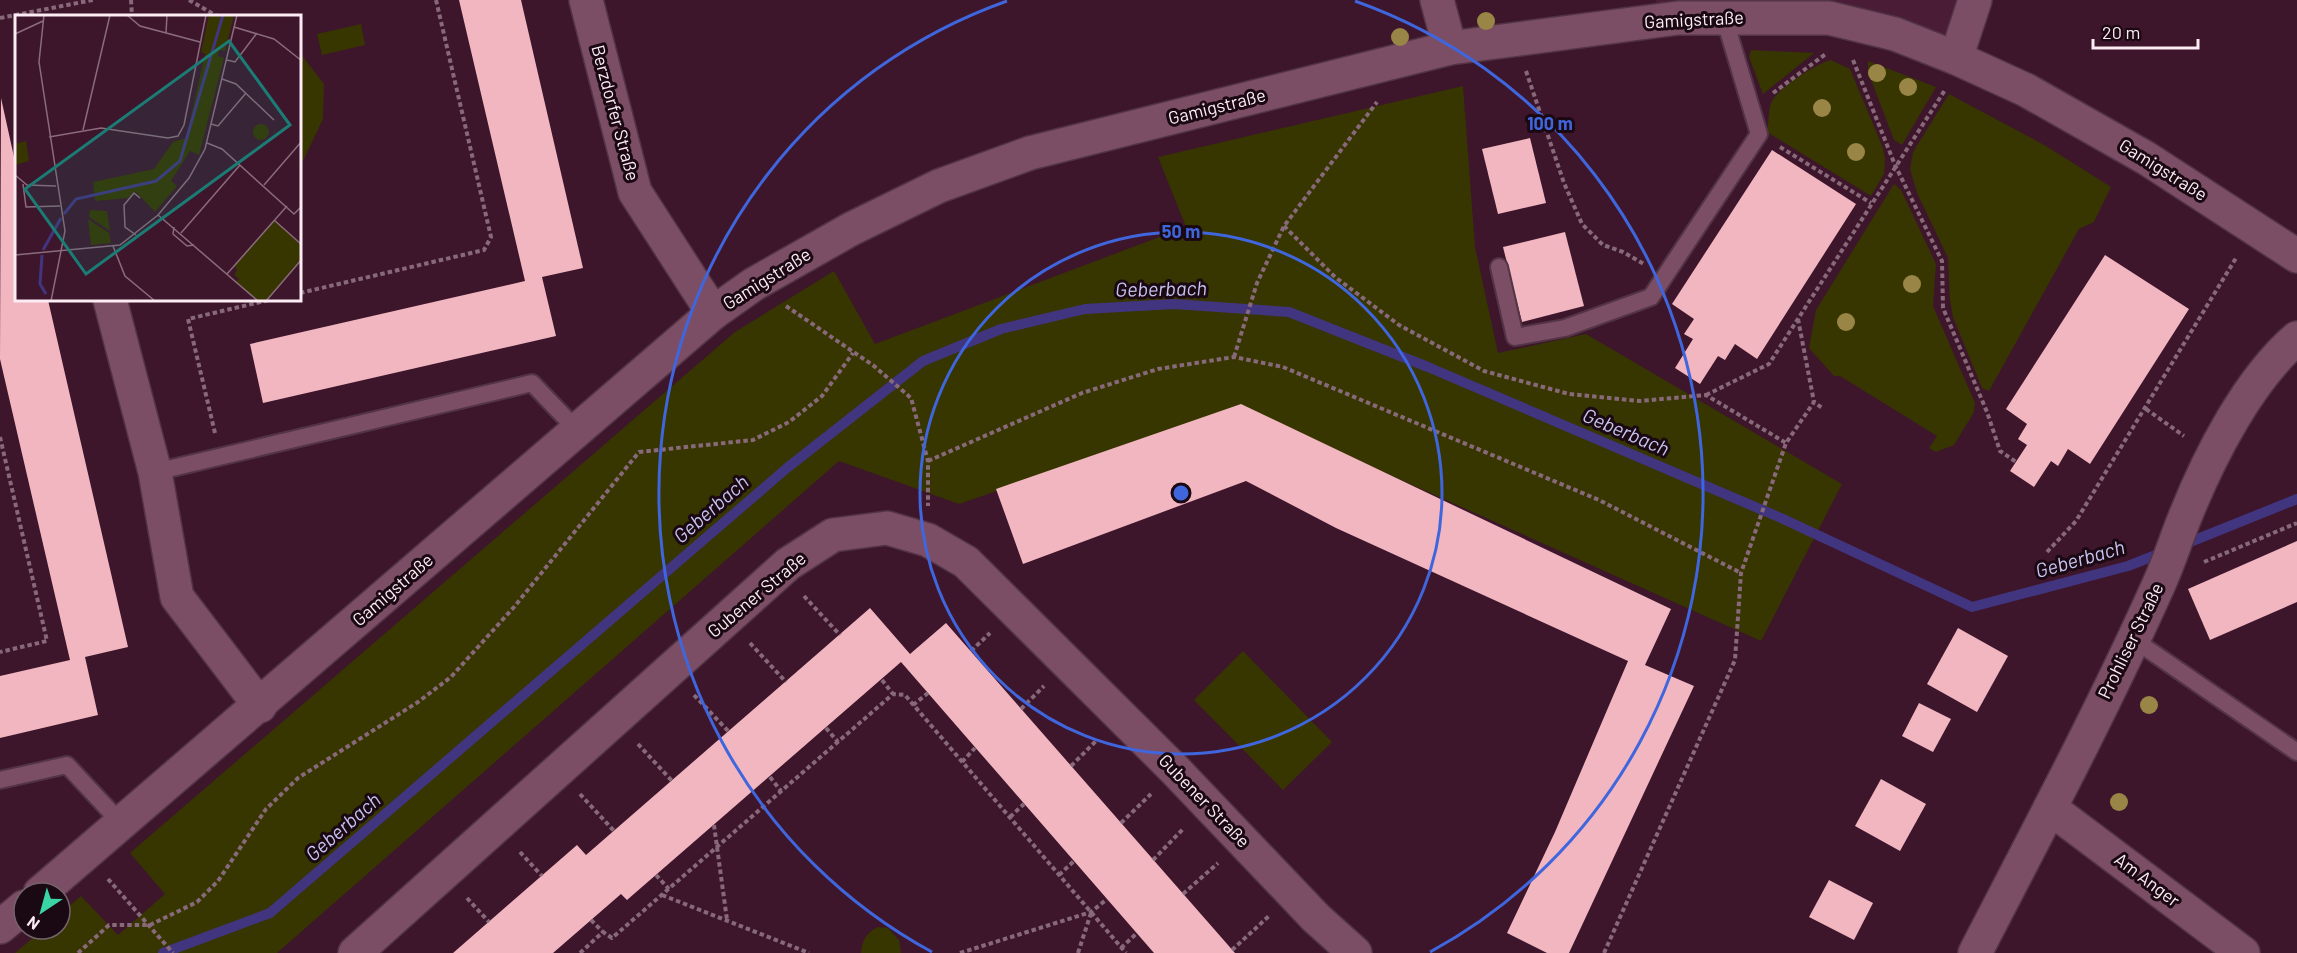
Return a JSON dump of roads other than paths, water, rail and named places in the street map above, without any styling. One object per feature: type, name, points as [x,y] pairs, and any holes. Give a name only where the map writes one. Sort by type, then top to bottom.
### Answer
[{"type":"street","name":"Berzdorfer Straße","points":[[586,0],[635,192],[713,313]]},
{"type":"street","points":[[1437,0],[1450,48]]},
{"type":"street","points":[[1956,58],[1975,0]]},
{"type":"street","name":"Gamigstraße","points":[[54,881],[260,706],[713,313],[754,284],[851,229],[939,186],[1030,153],[1450,48],[1659,20],[1724,17],[1829,18],[1895,34],[1956,58],[2026,90],[2146,158],[2297,256]]},
{"type":"street","points":[[111,302],[155,472],[177,597],[260,706]]},
{"type":"street","name":"Prohliser Straße","points":[[1975,953],[2133,639],[2163,574],[2185,516],[2226,430],[2273,362],[2297,338]]},
{"type":"street","name":"Gubener Straße","points":[[355,953],[781,570],[833,535],[886,528],[928,540],[966,562],[1176,771],[1293,895],[1354,953]]},
{"type":"street","name":"Am Anger","points":[[2050,807],[2243,953]]},
{"type":"street","points":[[0,927],[12,917]]},
{"type":"lane","points":[[1499,267],[1515,337],[1565,328],[1651,297],[1759,134],[1724,17]]},
{"type":"lane","points":[[155,472],[532,383],[577,430]]},
{"type":"lane","points":[[2133,639],[2297,752]]},
{"type":"lane","points":[[0,780],[66,765],[121,823]]},
{"type":"waterway","name":"Geberbach","points":[[163,953],[270,913],[787,468],[923,361],[1001,329],[1085,309],[1174,304],[1289,312],[1428,367],[1781,518],[1972,607],[2128,566],[2166,551]]},
{"type":"waterway","name":"Geberbach","points":[[2180,546],[2297,499]]}]
